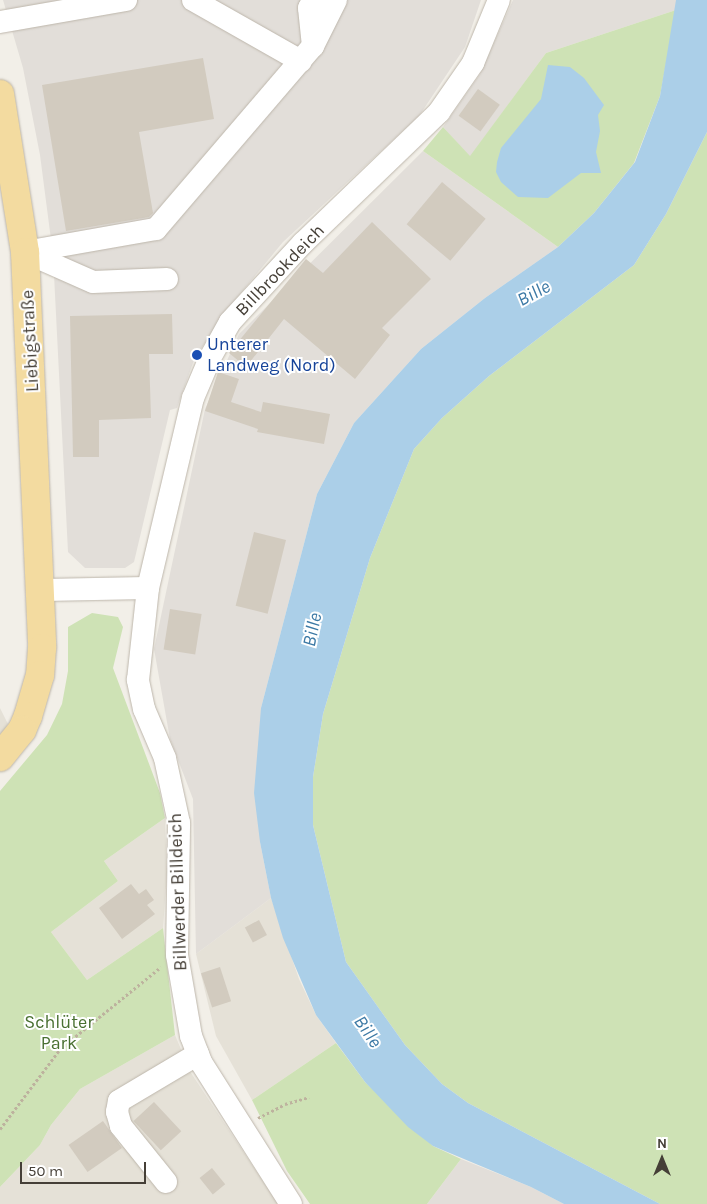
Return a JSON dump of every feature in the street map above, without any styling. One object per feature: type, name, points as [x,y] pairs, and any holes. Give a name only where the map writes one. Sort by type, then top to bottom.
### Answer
[{"type":"main road","name":"Liebigstraße","points":[[0,94],[25,252],[42,590],[40,675],[22,730],[0,758]]},
{"type":"street","points":[[0,22],[126,0]]},
{"type":"street","points":[[193,0],[307,53]]},
{"type":"street","points":[[307,53],[309,8],[313,0]]},
{"type":"street","points":[[25,252],[156,229],[307,53],[336,0]]},
{"type":"street","name":"Billbrookdeich","points":[[148,588],[193,398],[210,358],[230,322],[303,243],[439,112],[473,63],[499,0]]},
{"type":"street","points":[[25,252],[93,282],[167,279]]},
{"type":"street","points":[[42,590],[148,588]]},
{"type":"street","name":"Billwerder Billdeich","points":[[148,588],[138,680],[144,709],[166,758],[179,823],[177,955],[182,994],[198,1054],[291,1204]]},
{"type":"street","points":[[166,1182],[120,1126],[117,1112],[119,1101],[198,1054]]},
{"type":"path","points":[[0,1129],[60,1049],[177,955]]},
{"type":"path","points":[[242,1127],[285,1104],[309,1097]]},
{"type":"shaded area","points":[[3,0],[481,0],[465,47],[419,116],[283,242],[221,317],[194,360],[177,408],[170,410],[134,562],[125,568],[85,568],[68,552],[53,255],[40,155],[23,68]]},
{"type":"shaded area","points":[[513,0],[676,0],[676,10],[546,53],[470,157],[443,127],[480,74]]},
{"type":"shaded area","points":[[423,151],[558,247],[485,298],[421,349],[354,423],[317,494],[261,708],[260,842],[271,898],[196,954],[193,799],[170,739],[154,649],[205,409],[239,334]]},
{"type":"shaded area","points":[[0,708],[8,724],[0,739]]},
{"type":"shaded area","points":[[165,818],[167,873],[163,928],[87,980],[51,932],[118,881],[104,861]]},
{"type":"shaded area","points":[[271,898],[299,979],[316,1015],[336,1043],[252,1100],[216,1036],[196,954]]},
{"type":"shaded area","points":[[175,1035],[191,1073],[278,1204],[0,1204],[0,1187],[40,1145],[51,1125],[80,1089]]},
{"type":"shaded area","points":[[461,1159],[531,1187],[564,1204],[427,1204]]},
{"type":"green space","points":[[676,10],[660,96],[634,163],[594,213],[558,247],[423,151],[443,127],[470,156],[546,53]]},
{"type":"green space","points":[[707,132],[707,1204],[660,1204],[468,1103],[442,1084],[405,1045],[346,962],[313,825],[313,777],[323,714],[370,558],[414,449],[442,418],[489,376],[634,265],[666,214]]},
{"type":"green space","name":"Schlüter Park","points":[[92,613],[118,617],[123,627],[113,668],[160,793],[165,818],[104,861],[118,881],[51,932],[87,980],[163,928],[175,1035],[80,1089],[51,1125],[40,1145],[0,1187],[0,791],[47,735],[62,704],[68,671],[68,627]]},
{"type":"green space","points":[[336,1043],[365,1082],[433,1146],[461,1159],[427,1204],[310,1204],[287,1171],[252,1100]]},
{"type":"water","name":"Bille","points":[[676,0],[707,0],[707,132],[666,214],[634,265],[489,376],[442,418],[414,449],[370,558],[323,714],[313,777],[313,825],[346,962],[405,1045],[442,1084],[468,1103],[660,1204],[564,1204],[531,1187],[433,1146],[408,1127],[365,1082],[316,1015],[283,938],[271,898],[260,842],[254,793],[261,708],[317,494],[354,423],[421,349],[485,298],[558,247],[594,213],[635,162],[660,96]]},
{"type":"water","points":[[548,65],[570,67],[584,78],[604,105],[598,115],[600,131],[596,152],[601,173],[581,173],[548,198],[518,197],[501,182],[496,172],[497,162],[501,148],[541,99]]},
{"type":"building","points":[[203,58],[214,119],[139,132],[153,213],[149,217],[66,231],[42,85]]},
{"type":"building","points":[[478,89],[500,105],[480,132],[459,116]]},
{"type":"building","points":[[442,182],[486,219],[450,261],[407,224]]},
{"type":"building","points":[[372,222],[431,279],[382,328],[390,335],[355,379],[284,319],[246,367],[229,353],[306,259],[323,273]]},
{"type":"building","points":[[172,314],[173,354],[149,354],[151,418],[99,420],[99,457],[73,457],[70,316]]},
{"type":"building","points":[[218,372],[239,379],[231,402],[261,412],[263,402],[330,414],[324,444],[257,432],[258,429],[205,411]]},
{"type":"building","points":[[254,532],[286,540],[268,614],[236,606]]},
{"type":"building","points":[[170,609],[202,614],[195,655],[164,649]]},
{"type":"building","points":[[131,884],[139,894],[146,889],[154,900],[147,905],[155,914],[122,939],[99,908]]},
{"type":"building","points":[[259,920],[267,935],[253,943],[245,928]]},
{"type":"building","points":[[220,967],[231,1001],[212,1007],[201,973]]},
{"type":"building","points":[[154,1102],[181,1131],[161,1150],[134,1121]]},
{"type":"building","points":[[103,1121],[122,1148],[88,1172],[69,1145]]},
{"type":"building","points":[[212,1168],[225,1184],[213,1194],[200,1178]]},
{"type":"place","name":"Unterer Landweg (Nord)","points":[[197,355]]}]
